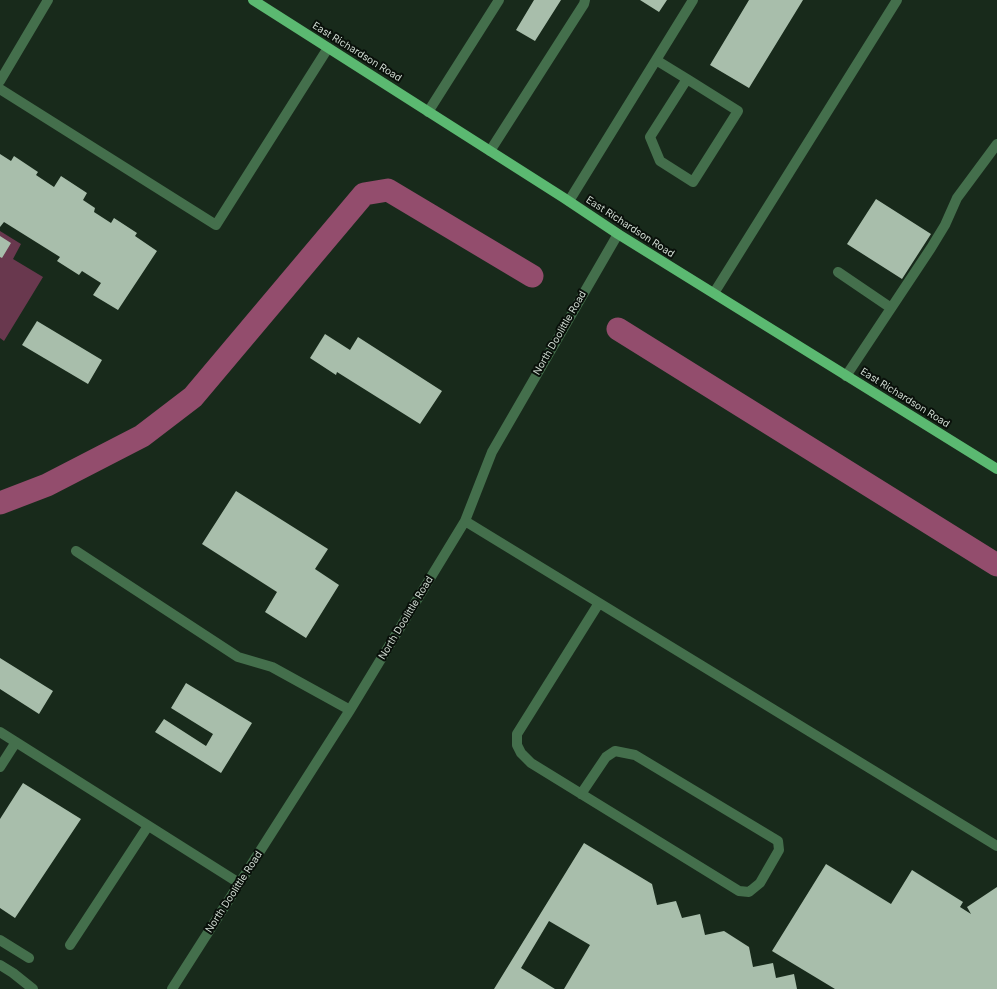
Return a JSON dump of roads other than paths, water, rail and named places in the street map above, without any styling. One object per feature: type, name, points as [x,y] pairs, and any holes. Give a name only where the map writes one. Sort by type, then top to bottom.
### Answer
[{"type":"main road","name":"East Richardson Road","points":[[253,0],[569,201],[618,234],[997,470]]},
{"type":"street","points":[[0,81],[48,0]]},
{"type":"street","points":[[428,112],[499,0]]},
{"type":"street","points":[[490,151],[584,4],[585,0]]},
{"type":"street","points":[[569,201],[693,0]]},
{"type":"street","points":[[714,293],[897,0]]},
{"type":"street","points":[[0,89],[216,225],[328,48]]},
{"type":"street","points":[[656,60],[738,111],[693,182],[660,161],[650,136],[687,80]]},
{"type":"street","points":[[846,376],[931,248],[945,225],[957,198],[997,144]]},
{"type":"street","name":"North Doolittle Road","points":[[172,989],[350,710],[465,521],[492,452],[618,234]]},
{"type":"street","points":[[838,272],[891,308]]},
{"type":"street","points":[[465,521],[997,846]]},
{"type":"street","points":[[76,551],[238,657],[272,667],[350,710]]},
{"type":"street","points":[[582,794],[606,757],[615,751],[635,755],[778,842],[779,850],[760,883],[750,892],[739,891],[531,763],[521,753],[517,745],[518,734],[599,603]]},
{"type":"street","points":[[0,732],[239,883]]},
{"type":"street","points":[[0,766],[16,742]]},
{"type":"street","points":[[70,945],[148,826]]},
{"type":"street","points":[[0,940],[29,958]]},
{"type":"street","points":[[0,965],[33,989]]},
{"type":"waterway","points":[[0,503],[47,485],[142,436],[193,397],[364,194],[388,190],[532,276]]},
{"type":"waterway","points":[[618,329],[997,565]]}]
